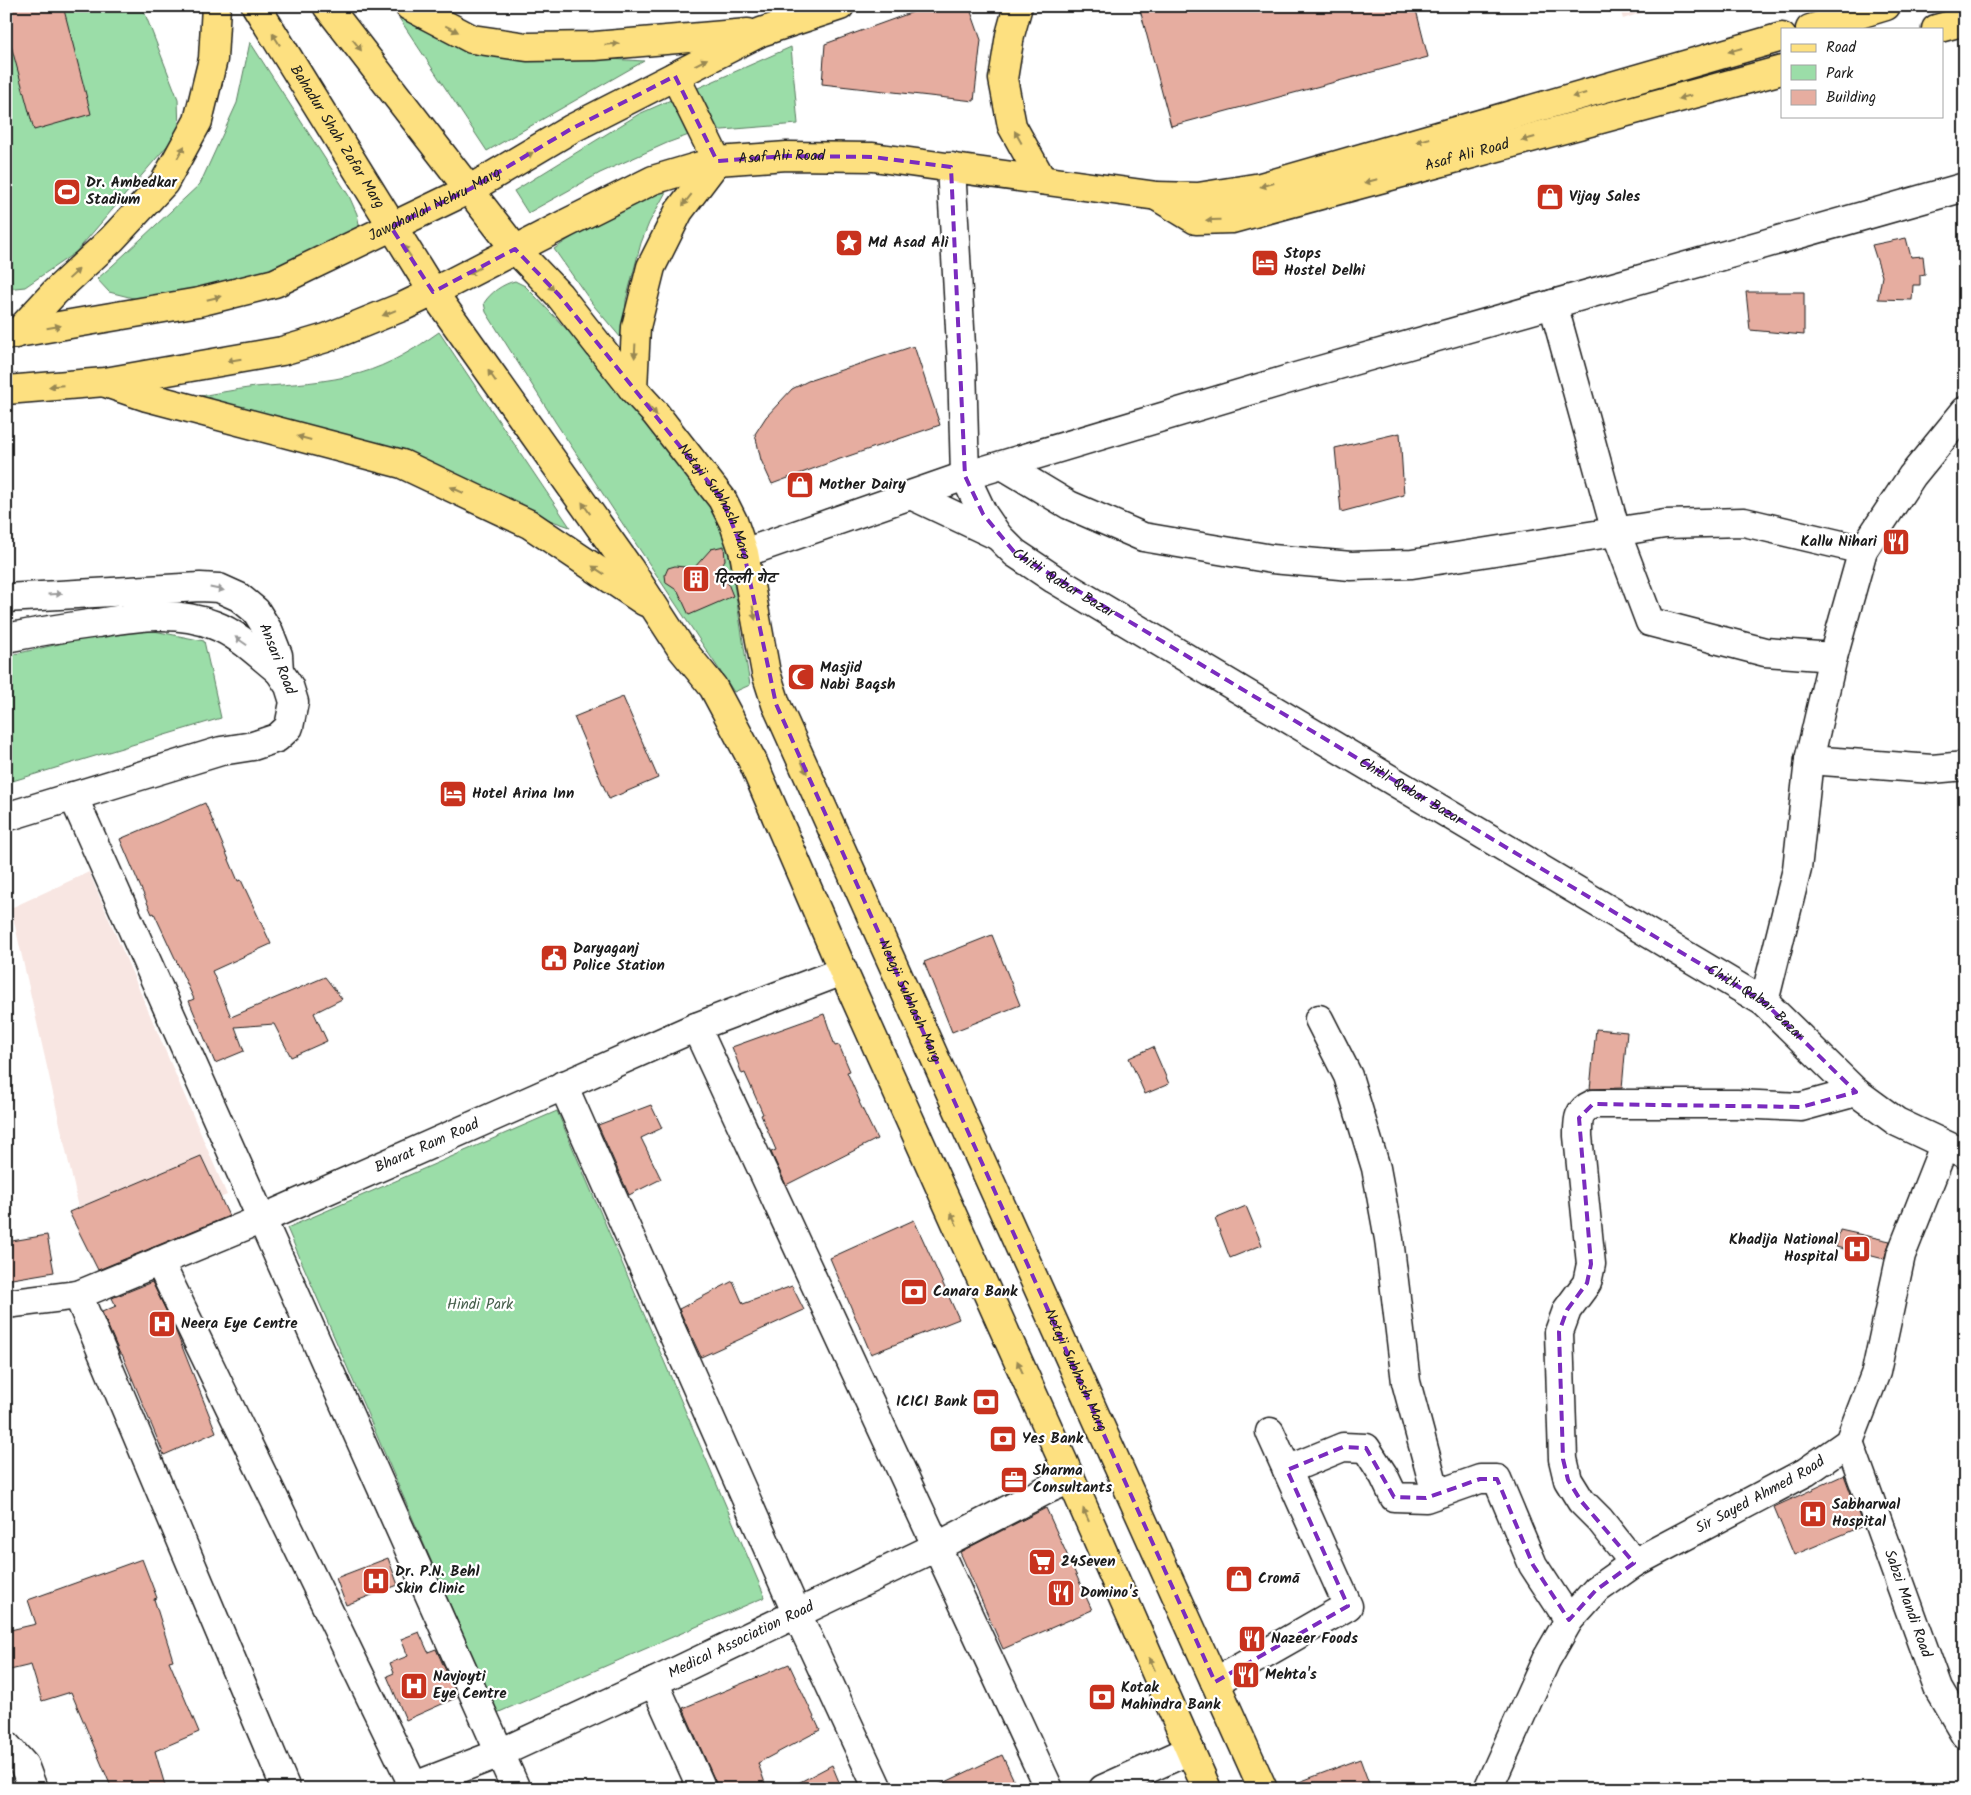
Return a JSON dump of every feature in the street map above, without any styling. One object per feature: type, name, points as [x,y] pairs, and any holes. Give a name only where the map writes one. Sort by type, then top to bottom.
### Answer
[{"type":"main road","points":[[11,334],[112,238],[164,182],[198,121],[213,58],[216,6]]},
{"type":"main road","name":"Bahadur Shah Zafar Marg","points":[[256,6],[365,180],[391,227],[433,292]]},
{"type":"main road","points":[[327,6],[470,189]]},
{"type":"main road","points":[[409,6],[472,39],[527,47],[595,46],[761,32]]},
{"type":"main road","name":"Jawaharlal Nehru Marg","points":[[11,334],[199,302],[274,283],[470,189],[571,129],[761,32],[840,6]]},
{"type":"main road","points":[[1018,6],[1010,35],[1003,80],[1012,126],[1042,180]]},
{"type":"main road","points":[[1813,28],[1886,6]]},
{"type":"main road","points":[[1940,28],[1965,21]]},
{"type":"main road","name":"Asaf Ali Road","points":[[433,292],[652,180],[717,161],[788,156],[873,157],[1157,196],[1198,198],[1261,187],[1781,37]]},
{"type":"main road","name":"Asaf Ali Road","points":[[1157,196],[1196,220],[1232,219],[1781,70]]},
{"type":"main road","points":[[633,389],[636,327],[651,267],[679,211],[717,161],[675,76]]},
{"type":"main road","name":"Netaji Subhash Marg","points":[[470,189],[516,250],[559,296],[633,389],[655,413],[722,499],[733,521],[744,553],[766,673],[776,704],[1263,1789]]},
{"type":"main road","points":[[6,390],[105,382],[282,351],[326,338],[402,307],[433,292],[629,568],[681,648],[713,687],[752,760],[843,971],[1071,1479],[1207,1789]]},
{"type":"main road","points":[[105,382],[147,397],[402,464],[529,524],[653,607]]},
{"type":"street","name":"Chitli Qabar Bazar","points":[[951,167],[962,364],[965,476],[983,514],[998,536],[1016,553],[1054,580],[1764,1002],[1856,1092],[1897,1122],[1954,1150]]},
{"type":"street","points":[[744,553],[965,476],[1004,466],[1296,377],[1965,187]]},
{"type":"street","points":[[1553,304],[1616,532],[1650,622],[1765,652],[1832,657]]},
{"type":"street","points":[[1764,1002],[1797,869],[1809,760],[1832,657],[1863,550],[1912,476],[1965,411]]},
{"type":"street","points":[[1004,466],[1069,505],[1143,537],[1272,559],[1351,566],[1412,564],[1665,524],[1744,522],[1863,550]]},
{"type":"street","points":[[910,495],[998,536]]},
{"type":"street","name":"Ansari Road","points":[[6,598],[126,590],[219,588],[239,597],[256,611],[269,632],[278,655],[279,671],[289,686],[294,702],[289,728],[277,738],[253,746],[221,751],[6,817]]},
{"type":"street","points":[[6,638],[97,623],[162,615],[195,619],[215,625],[240,640],[279,671]]},
{"type":"street","points":[[1809,760],[1932,769],[1965,766]]},
{"type":"street","points":[[73,796],[516,1789]]},
{"type":"street","name":"Bharat Ram Road","points":[[6,1304],[78,1295],[262,1219],[696,1027],[843,971]]},
{"type":"street","points":[[1319,1019],[1348,1076],[1376,1168],[1389,1239],[1406,1382],[1436,1494]]},
{"type":"street","points":[[696,1027],[1049,1789]]},
{"type":"street","points":[[563,1086],[797,1614],[878,1789]]},
{"type":"street","points":[[1634,1563],[1600,1520],[1581,1501],[1568,1480],[1563,1459],[1560,1332],[1567,1310],[1586,1284],[1592,1264],[1578,1136],[1579,1118],[1585,1108],[1593,1104],[1737,1104],[1801,1107],[1856,1092]]},
{"type":"street","points":[[1849,1442],[1876,1372],[1902,1255],[1954,1150]]},
{"type":"street","points":[[159,1261],[412,1788]]},
{"type":"street","points":[[78,1295],[286,1789]]},
{"type":"street","points":[[1214,1682],[1348,1606],[1270,1432]]},
{"type":"street","name":"Sir Sayed Ahmed Road","points":[[1488,1789],[1546,1660],[1569,1620],[1596,1590],[1634,1563],[1806,1472],[1849,1442]]},
{"type":"street","name":"Sabzi Mandi Road","points":[[1849,1442],[1938,1688],[1965,1734]]},
{"type":"street","points":[[1287,1470],[1343,1446],[1366,1448],[1384,1476],[1394,1497],[1426,1498],[1480,1480],[1497,1480],[1534,1565],[1569,1620]]},
{"type":"street","name":"Medical Association Road","points":[[412,1788],[500,1753],[654,1682],[938,1546],[1071,1479]]},
{"type":"street","points":[[654,1682],[702,1789]]},
{"type":"street","points":[[6,1744],[24,1764],[33,1789]]},
{"type":"street","points":[[1103,1789],[1190,1750]]},
{"type":"highlighted area","points":[[675,76],[717,161],[787,156],[873,157],[951,167],[965,476],[983,514],[1015,553],[1764,1002],[1856,1092],[1801,1107],[1593,1104],[1579,1118],[1591,1264],[1587,1283],[1567,1310],[1559,1332],[1563,1459],[1568,1480],[1581,1501],[1634,1563],[1596,1590],[1569,1620],[1533,1565],[1497,1479],[1480,1479],[1426,1498],[1394,1497],[1366,1448],[1343,1447],[1287,1470],[1348,1606],[1215,1682],[776,704],[744,553],[722,499],[559,295],[515,249],[433,292],[391,227],[470,189],[571,129]]},
{"type":"shaded area","points":[[1619,6],[1661,6],[1623,19]]},
{"type":"shaded area","points":[[89,872],[227,1195],[89,1252],[11,908]]},
{"type":"green space","name":"Dr. Ambedkar Stadium","points":[[6,6],[142,6],[178,99],[179,132],[76,252],[25,287],[6,289]]},
{"type":"green space","points":[[399,18],[430,31],[592,58],[644,61],[487,151]]},
{"type":"green space","points":[[250,42],[349,196],[357,214],[360,229],[336,262],[141,300],[109,292],[97,279],[200,184],[237,103]]},
{"type":"green space","points":[[791,47],[798,124],[697,132],[667,143],[600,173],[528,213],[514,191],[639,114]]},
{"type":"green space","points":[[667,190],[649,223],[641,243],[626,300],[625,334],[621,338],[594,306],[554,249],[609,215],[637,201]]},
{"type":"green space","points":[[515,281],[525,286],[534,295],[635,402],[724,521],[750,685],[734,692],[556,423],[486,312],[484,303],[490,295],[502,286]]},
{"type":"green space","points":[[439,332],[570,527],[190,398],[255,387],[322,381],[361,373],[382,366]]},
{"type":"green space","points":[[134,627],[204,641],[221,718],[6,783],[6,656]]},
{"type":"green space","name":"Hindi Park","points":[[557,1111],[765,1597],[497,1713],[287,1228]]},
{"type":"building","points":[[6,6],[63,6],[91,114],[34,130],[6,27]]},
{"type":"building","points":[[913,6],[969,6],[981,40],[974,101],[822,84],[825,44],[913,12]]},
{"type":"building","points":[[1139,6],[1415,6],[1428,57],[1171,126]]},
{"type":"building","points":[[1906,238],[1911,257],[1923,256],[1925,274],[1920,275],[1920,285],[1913,285],[1912,300],[1878,299],[1882,276],[1872,245]]},
{"type":"building","points":[[1746,292],[1804,292],[1804,335],[1750,330]]},
{"type":"building","points":[[914,346],[940,425],[772,484],[761,460],[755,434],[766,417],[792,389],[808,381]]},
{"type":"building","points":[[1400,433],[1404,495],[1341,512],[1335,448]]},
{"type":"building","name":"दिल्ली गेट","points":[[724,546],[725,560],[721,566],[733,596],[689,615],[678,591],[666,583],[665,575],[668,568],[675,566],[694,568],[711,549]]},
{"type":"building","points":[[623,697],[658,778],[609,799],[574,717]]},
{"type":"building","points":[[205,803],[238,881],[241,880],[271,944],[212,971],[231,1017],[325,977],[342,999],[314,1013],[327,1041],[291,1057],[274,1024],[235,1027],[244,1051],[215,1063],[189,1001],[194,999],[154,913],[152,914],[120,839]]},
{"type":"building","points":[[992,935],[1020,1005],[952,1032],[924,962]]},
{"type":"building","points":[[824,1014],[835,1046],[839,1045],[850,1071],[847,1072],[859,1102],[877,1139],[786,1185],[771,1152],[776,1150],[761,1115],[763,1114],[745,1073],[742,1074],[732,1047]]},
{"type":"building","points":[[1596,1029],[1627,1032],[1622,1088],[1590,1089]]},
{"type":"building","points":[[1153,1047],[1169,1084],[1145,1094],[1129,1058]]},
{"type":"building","points":[[651,1105],[662,1128],[641,1138],[661,1179],[629,1195],[598,1125]]},
{"type":"building","points":[[201,1156],[229,1216],[98,1270],[69,1212]]},
{"type":"building","points":[[1246,1206],[1262,1245],[1230,1258],[1215,1219]]},
{"type":"building","points":[[914,1220],[959,1319],[871,1354],[830,1258]]},
{"type":"building","points":[[1840,1230],[1890,1241],[1884,1259],[1836,1247]]},
{"type":"building","points":[[47,1235],[54,1272],[6,1280],[6,1242]]},
{"type":"building","points":[[733,1281],[743,1304],[792,1286],[804,1310],[701,1357],[679,1309]]},
{"type":"building","points":[[152,1282],[175,1329],[216,1432],[164,1455],[122,1354],[120,1354],[102,1312],[116,1306],[112,1298]]},
{"type":"building","points":[[1844,1475],[1863,1526],[1794,1555],[1774,1507]]},
{"type":"building","points":[[1046,1508],[1092,1610],[1003,1649],[960,1552]]},
{"type":"building","points":[[388,1558],[398,1585],[346,1605],[336,1578]]},
{"type":"building","points":[[142,1559],[157,1598],[154,1599],[173,1660],[169,1661],[199,1732],[155,1751],[166,1789],[112,1789],[71,1692],[42,1701],[31,1665],[6,1671],[6,1631],[36,1624],[28,1600]]},
{"type":"building","points":[[419,1632],[428,1652],[436,1649],[458,1697],[406,1720],[387,1676],[394,1673],[390,1663],[408,1656],[401,1639]]},
{"type":"building","points":[[789,1664],[820,1730],[758,1763],[767,1789],[717,1789],[683,1708]]},
{"type":"building","points":[[1002,1755],[1018,1789],[931,1789]]},
{"type":"building","points":[[1360,1759],[1371,1789],[1286,1789],[1286,1787]]},
{"type":"building","points":[[832,1765],[842,1789],[787,1789]]},
{"type":"place","name":"Dr. Ambedkar Stadium","points":[[67,192]]},
{"type":"place","name":"Vijay Sales","points":[[1550,197]]},
{"type":"place","name":"Md Asad Ali","points":[[849,243]]},
{"type":"place","name":"Stops Hostel Delhi","points":[[1265,263]]},
{"type":"place","name":"Mother Dairy","points":[[800,485]]},
{"type":"place","name":"Kallu Nihari","points":[[1896,542]]},
{"type":"place","name":"दिल्ली गेट","points":[[696,579]]},
{"type":"place","name":"Masjid Nabi Baqsh","points":[[801,677]]},
{"type":"place","name":"Hotel Arina Inn","points":[[453,794]]},
{"type":"place","name":"Daryaganj Police Station","points":[[554,958]]},
{"type":"place","name":"Khadija National Hospital","points":[[1857,1249]]},
{"type":"place","name":"Canara Bank","points":[[914,1292]]},
{"type":"place","name":"Neera Eye Centre","points":[[162,1324]]},
{"type":"place","name":"ICICI Bank","points":[[986,1402]]},
{"type":"place","name":"Yes Bank","points":[[1003,1439]]},
{"type":"place","name":"Sharma Consultants","points":[[1014,1480]]},
{"type":"place","name":"Sabharwal Hospital","points":[[1813,1514]]},
{"type":"place","name":"24Seven","points":[[1042,1562]]},
{"type":"place","name":"Cromā","points":[[1239,1579]]},
{"type":"place","name":"Dr. P.N. Behl Skin Clinic","points":[[376,1581]]},
{"type":"place","name":"Domino's","points":[[1061,1593]]},
{"type":"place","name":"Nazeer Foods","points":[[1252,1639]]},
{"type":"place","name":"Mehta's","points":[[1246,1675]]},
{"type":"place","name":"Navjoyti Eye Centre","points":[[414,1686]]},
{"type":"place","name":"Kotak Mahindra Bank","points":[[1102,1697]]}]
